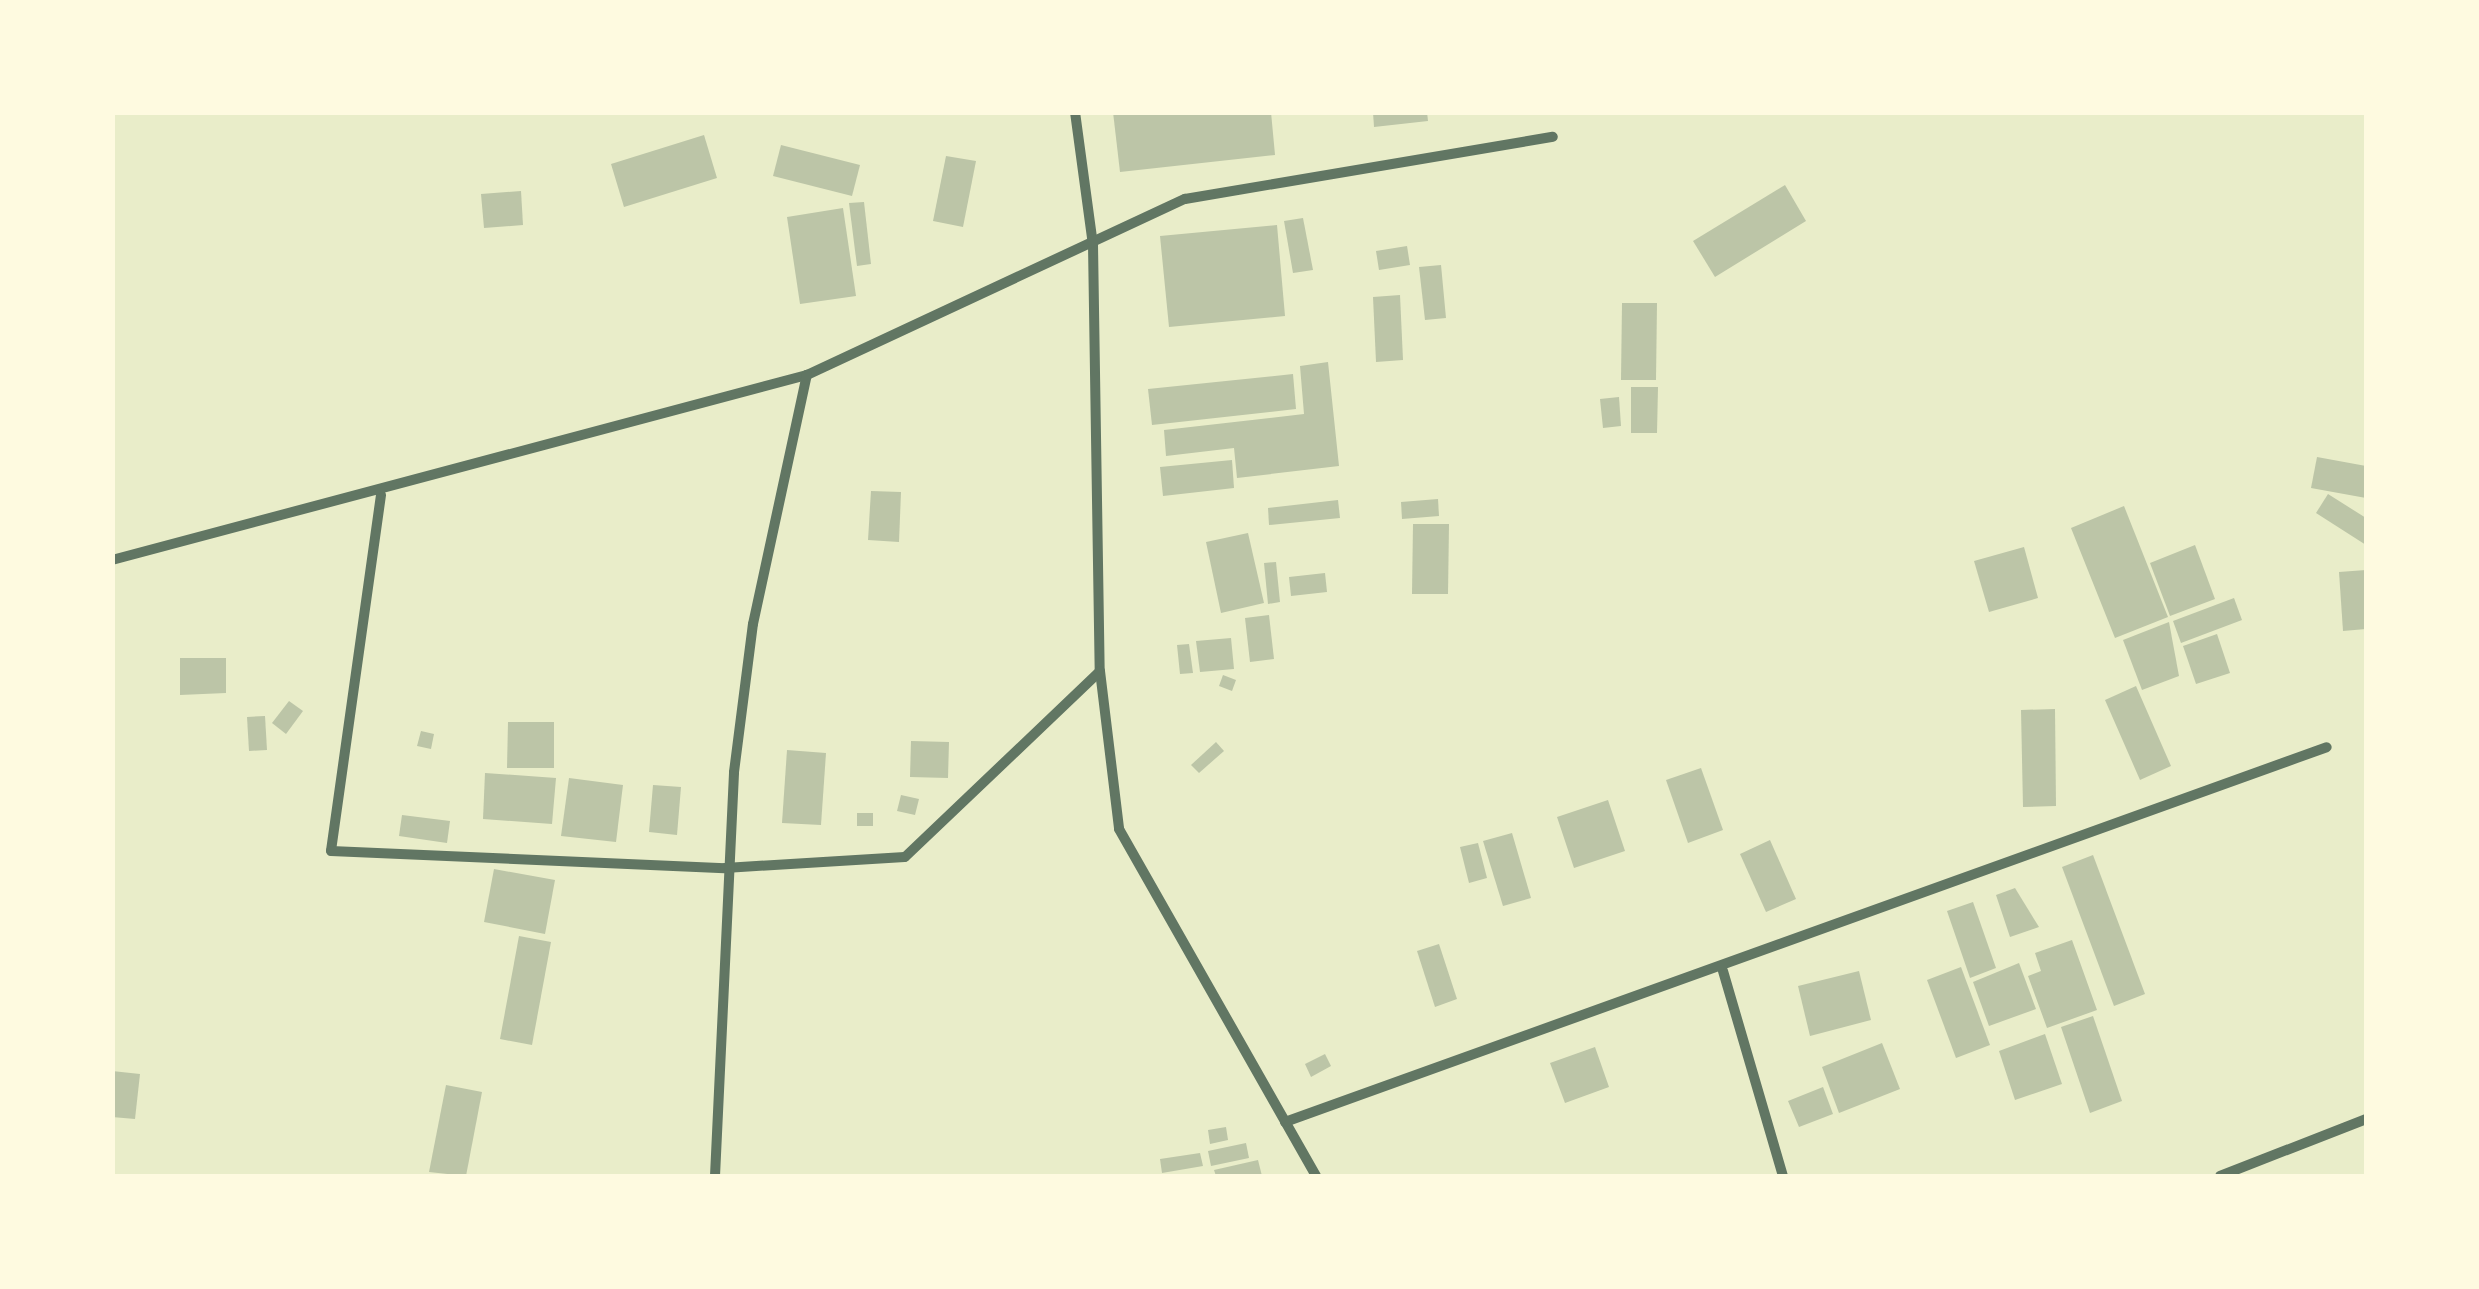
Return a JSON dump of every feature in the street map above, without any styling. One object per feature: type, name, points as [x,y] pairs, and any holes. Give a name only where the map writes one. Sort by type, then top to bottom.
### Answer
[{"type":"street","points":[[1075,112],[1093,245],[1100,671],[1119,829],[1316,1176]]},
{"type":"street","points":[[112,560],[381,494],[807,376],[1185,199],[1553,137]]},
{"type":"street","points":[[715,1176],[725,868],[753,624],[807,376]]},
{"type":"street","points":[[381,494],[332,851],[725,868],[905,858],[1100,671]]},
{"type":"street","points":[[1285,1122],[1723,971],[2326,747]]},
{"type":"street","points":[[1723,971],[1783,1176]]},
{"type":"street","points":[[2220,1176],[2366,1119]]},
{"type":"building","points":[[1113,112],[1271,112],[1275,155],[1120,172]]},
{"type":"building","points":[[1373,112],[1427,112],[1428,121],[1374,127]]},
{"type":"building","points":[[704,135],[717,178],[624,207],[611,164]]},
{"type":"building","points":[[781,145],[860,165],[852,196],[773,176]]},
{"type":"building","points":[[946,156],[976,161],[963,227],[933,221]]},
{"type":"building","points":[[1785,185],[1806,221],[1715,277],[1693,241]]},
{"type":"building","points":[[521,191],[523,225],[484,228],[481,194]]},
{"type":"building","points":[[864,202],[871,264],[857,266],[849,203]]},
{"type":"building","points":[[843,208],[856,296],[800,304],[787,217]]},
{"type":"building","points":[[1303,218],[1313,270],[1293,273],[1284,221]]},
{"type":"building","points":[[1277,225],[1285,316],[1169,327],[1160,236]]},
{"type":"building","points":[[1407,246],[1410,265],[1379,270],[1376,251]]},
{"type":"building","points":[[1441,265],[1446,318],[1425,320],[1419,267]]},
{"type":"building","points":[[1400,295],[1403,360],[1376,362],[1373,297]]},
{"type":"building","points":[[1622,303],[1657,303],[1656,380],[1621,380]]},
{"type":"building","points":[[1328,362],[1339,466],[1237,478],[1234,448],[1166,456],[1164,430],[1304,414],[1300,366]]},
{"type":"building","points":[[1293,374],[1296,409],[1152,425],[1148,389]]},
{"type":"building","points":[[1631,387],[1658,387],[1657,433],[1631,433]]},
{"type":"building","points":[[1619,397],[1621,426],[1603,428],[1600,399]]},
{"type":"building","points":[[2317,457],[2366,466],[2366,498],[2311,488]]},
{"type":"building","points":[[1232,460],[1234,488],[1163,496],[1160,467]]},
{"type":"building","points":[[871,491],[901,492],[899,542],[868,540]]},
{"type":"building","points":[[2328,494],[2366,518],[2366,545],[2316,513]]},
{"type":"building","points":[[1438,499],[1439,516],[1402,519],[1401,502]]},
{"type":"building","points":[[1338,500],[1340,518],[1269,525],[1268,508]]},
{"type":"building","points":[[2124,506],[2168,617],[2115,638],[2071,528]]},
{"type":"building","points":[[1413,524],[1449,524],[1448,594],[1412,594]]},
{"type":"building","points":[[1248,533],[1264,603],[1221,613],[1206,542]]},
{"type":"building","points":[[2195,545],[2215,599],[2170,616],[2150,563]]},
{"type":"building","points":[[2024,547],[2038,598],[1989,612],[1974,561]]},
{"type":"building","points":[[1276,562],[1280,602],[1268,604],[1264,563]]},
{"type":"building","points":[[2366,570],[2366,629],[2343,631],[2339,572]]},
{"type":"building","points":[[1325,573],[1327,592],[1291,596],[1289,577]]},
{"type":"building","points":[[2234,598],[2242,620],[2181,643],[2173,621]]},
{"type":"building","points":[[1269,615],[1274,659],[1250,662],[1245,618]]},
{"type":"building","points":[[2169,622],[2179,676],[2142,690],[2123,640]]},
{"type":"building","points":[[2217,634],[2230,673],[2196,684],[2183,646]]},
{"type":"building","points":[[1231,638],[1234,669],[1200,672],[1196,641]]},
{"type":"building","points":[[1189,644],[1193,673],[1180,674],[1177,645]]},
{"type":"building","points":[[180,658],[226,658],[226,693],[180,695]]},
{"type":"building","points":[[1223,675],[1236,680],[1232,691],[1219,686]]},
{"type":"building","points":[[2136,686],[2171,766],[2140,780],[2105,700]]},
{"type":"building","points":[[289,701],[303,711],[286,734],[272,723]]},
{"type":"building","points":[[2055,709],[2056,806],[2023,807],[2021,710]]},
{"type":"building","points":[[265,716],[267,750],[249,751],[247,717]]},
{"type":"building","points":[[508,722],[554,722],[554,768],[507,768]]},
{"type":"building","points":[[421,731],[434,734],[431,749],[417,746]]},
{"type":"building","points":[[911,741],[949,742],[948,778],[910,777]]},
{"type":"building","points":[[1216,742],[1224,751],[1199,773],[1191,765]]},
{"type":"building","points":[[787,750],[826,753],[821,825],[782,823]]},
{"type":"building","points":[[1701,768],[1723,830],[1688,843],[1666,780]]},
{"type":"building","points":[[485,773],[556,778],[552,824],[483,819]]},
{"type":"building","points":[[569,778],[623,785],[616,842],[561,836]]},
{"type":"building","points":[[653,785],[681,787],[677,835],[649,832]]},
{"type":"building","points":[[901,795],[919,799],[915,815],[897,811]]},
{"type":"building","points":[[1608,800],[1625,851],[1574,868],[1557,817]]},
{"type":"building","points":[[857,813],[873,813],[873,826],[857,826]]},
{"type":"building","points":[[402,815],[450,821],[447,843],[399,836]]},
{"type":"building","points":[[1512,833],[1531,898],[1503,906],[1483,841]]},
{"type":"building","points":[[1770,840],[1796,899],[1766,912],[1740,854]]},
{"type":"building","points":[[1478,843],[1487,878],[1469,883],[1460,847]]},
{"type":"building","points":[[2093,855],[2145,994],[2114,1006],[2062,867]]},
{"type":"building","points":[[494,869],[555,880],[545,934],[484,922]]},
{"type":"building","points":[[2015,888],[2039,927],[2010,937],[1996,895]]},
{"type":"building","points":[[1973,902],[1996,968],[1970,978],[1947,911]]},
{"type":"building","points":[[519,936],[551,942],[532,1045],[500,1039]]},
{"type":"building","points":[[2072,940],[2097,1010],[2047,1028],[2028,976],[2041,971],[2035,953]]},
{"type":"building","points":[[1439,944],[1457,999],[1435,1007],[1417,951]]},
{"type":"building","points":[[2019,963],[2036,1009],[1989,1026],[1973,982]]},
{"type":"building","points":[[1961,967],[1990,1045],[1956,1058],[1927,980]]},
{"type":"building","points":[[1859,971],[1871,1020],[1810,1036],[1798,986]]},
{"type":"building","points":[[2093,1016],[2122,1101],[2090,1113],[2061,1027]]},
{"type":"building","points":[[2045,1034],[2062,1084],[2015,1100],[1999,1051]]},
{"type":"building","points":[[1882,1043],[1900,1089],[1839,1113],[1822,1067]]},
{"type":"building","points":[[1595,1047],[1609,1087],[1565,1103],[1550,1063]]},
{"type":"building","points":[[1325,1054],[1331,1066],[1311,1077],[1305,1064]]},
{"type":"building","points":[[112,1071],[140,1074],[135,1119],[112,1117]]},
{"type":"building","points":[[446,1085],[482,1092],[466,1176],[429,1172]]},
{"type":"building","points":[[1823,1087],[1833,1114],[1799,1127],[1788,1101]]},
{"type":"building","points":[[1226,1127],[1228,1140],[1210,1144],[1208,1130]]},
{"type":"building","points":[[1246,1143],[1249,1158],[1211,1166],[1208,1151]]},
{"type":"building","points":[[1200,1153],[1203,1166],[1162,1173],[1160,1159]]},
{"type":"building","points":[[1258,1160],[1262,1176],[1216,1176],[1214,1170]]}]
